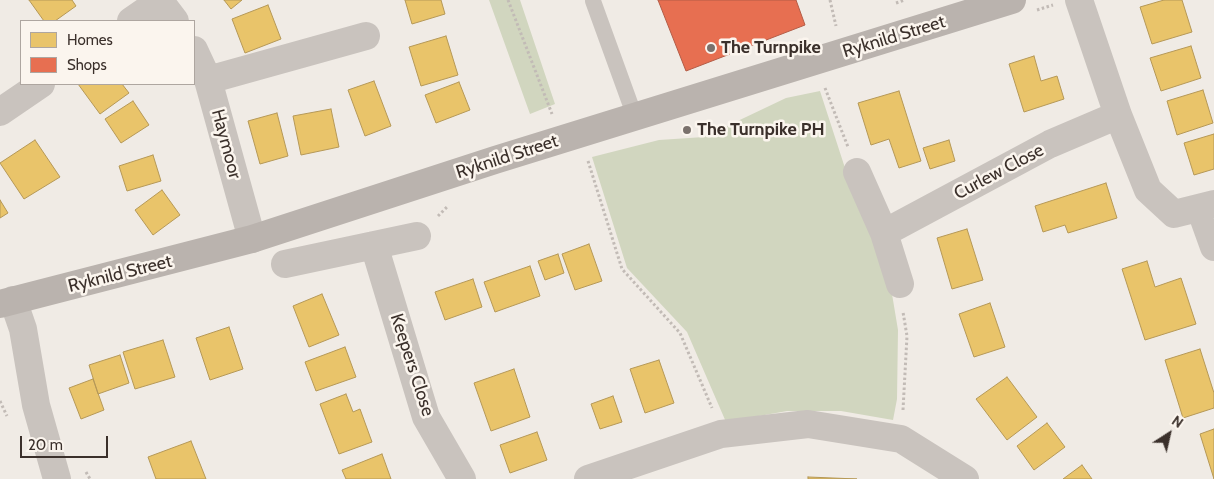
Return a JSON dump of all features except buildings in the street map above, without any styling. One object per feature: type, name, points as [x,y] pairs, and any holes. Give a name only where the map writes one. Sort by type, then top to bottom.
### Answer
[{"type":"street","name":"Ryknild Street","points":[[7,302],[252,239],[570,137],[1012,0]]},
{"type":"street","points":[[1079,0],[1118,115],[1148,190],[1174,214],[1207,206],[1214,247]]},
{"type":"street","points":[[132,20],[165,7]]},
{"type":"street","points":[[208,80],[366,36]]},
{"type":"street","name":"Haymoor","points":[[195,52],[208,80],[252,239]]},
{"type":"street","points":[[0,112],[40,85]]},
{"type":"street","name":"Curlew Close","points":[[884,234],[1050,144],[1118,115]]},
{"type":"street","points":[[857,172],[884,234],[900,284]]},
{"type":"street","points":[[285,264],[417,236]]},
{"type":"street","name":"Keepers Close","points":[[374,245],[426,417],[462,479]]},
{"type":"street","points":[[7,302],[23,329],[36,405],[57,479]]},
{"type":"street","points":[[588,479],[721,434],[808,424],[901,439],[965,479]]},
{"type":"lane","points":[[593,1],[635,117]]},
{"type":"path","points":[[508,0],[570,137],[622,269],[680,333],[721,434]]},
{"type":"path","points":[[824,84],[857,172]]},
{"type":"path","points":[[900,284],[907,336],[901,439]]},
{"type":"green space","points":[[489,0],[520,0],[555,104],[530,114]]},
{"type":"green space","points":[[820,91],[857,205],[889,276],[898,330],[897,399],[893,420],[841,411],[787,411],[726,422],[687,332],[627,268],[592,157],[659,140],[704,137],[786,98]]},
{"type":"place","name":"The Turnpike","points":[[711,48]]},
{"type":"place","name":"The Turnpike PH","points":[[687,130]]}]
